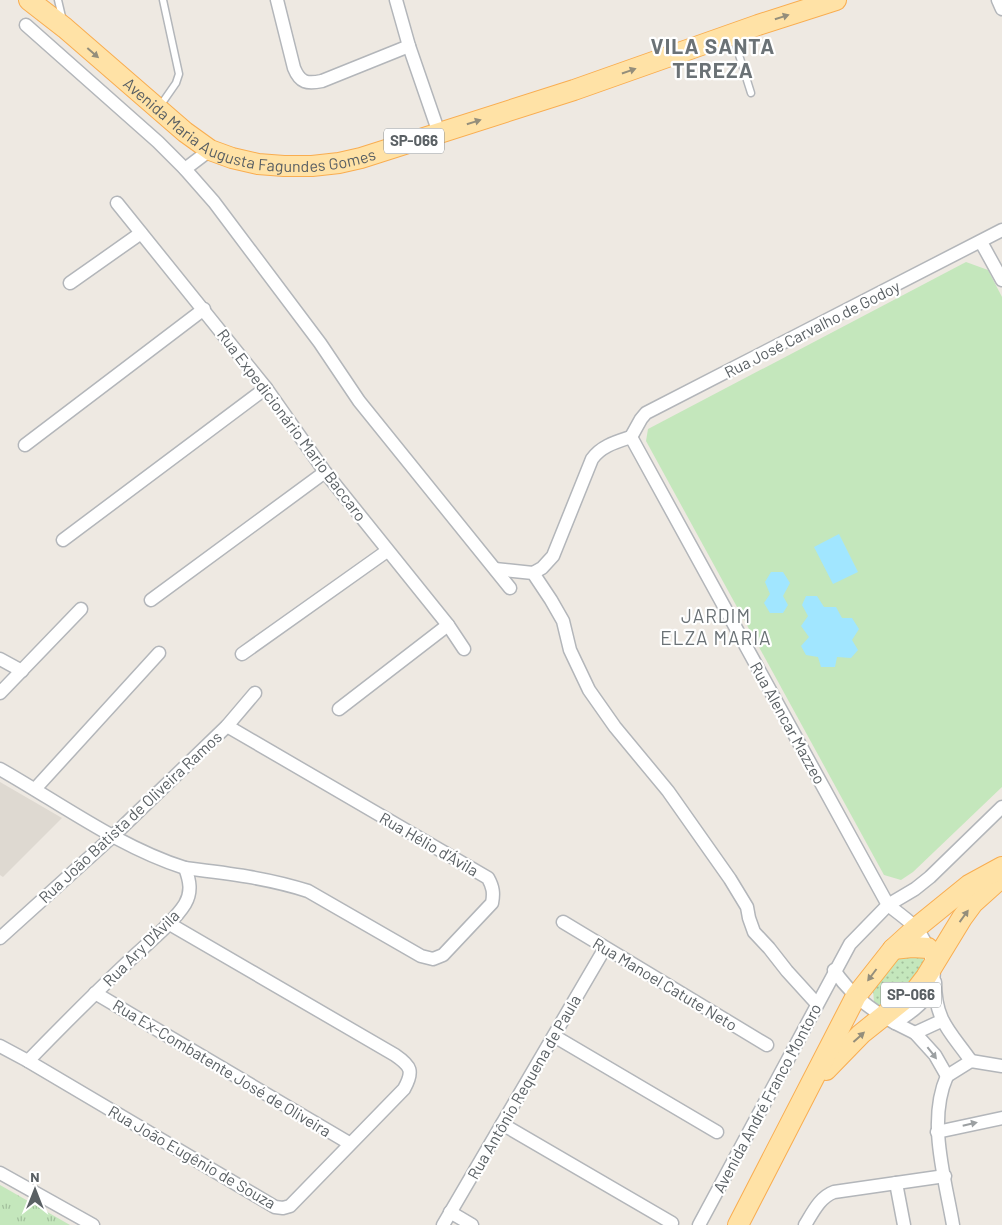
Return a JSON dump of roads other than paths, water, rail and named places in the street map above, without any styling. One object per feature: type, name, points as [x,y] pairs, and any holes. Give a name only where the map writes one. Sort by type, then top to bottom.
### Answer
[{"type":"main road","name":"Avenida Maria Augusta Fagundes Gomes","points":[[29,0],[65,28],[185,132],[210,150],[232,158],[258,164],[284,166],[312,166],[361,158],[574,90],[732,34],[836,0]]},
{"type":"main road","name":"SP-066","points":[[738,1225],[856,996],[893,949],[916,928],[969,885],[1002,867]]},
{"type":"main road","name":"SP-066","points":[[803,1100],[840,1055],[861,1034],[889,1020],[916,990],[973,903],[1002,877]]},
{"type":"main road","points":[[893,949],[902,947],[932,964]]},
{"type":"street","points":[[277,0],[294,68],[298,76],[304,81],[313,83],[322,81],[409,46]]},
{"type":"street","points":[[396,0],[409,46],[439,133]]},
{"type":"street","points":[[998,0],[1002,9]]},
{"type":"street","points":[[26,25],[186,169],[214,202],[266,271],[320,344],[358,401],[510,588]]},
{"type":"street","points":[[186,169],[210,150]]},
{"type":"street","name":"Rua Expedicionário Mario Baccaro","points":[[117,203],[266,388],[325,472],[448,626],[464,649]]},
{"type":"street","name":"Rua José Carvalho de Godoy","points":[[631,437],[640,419],[646,413],[1002,230]]},
{"type":"street","points":[[70,283],[140,233]]},
{"type":"street","points":[[981,242],[1002,280]]},
{"type":"street","points":[[25,445],[204,309]]},
{"type":"street","points":[[63,540],[266,388]]},
{"type":"street","points":[[495,569],[533,573],[542,568],[553,556],[596,453],[602,448],[631,437]]},
{"type":"street","name":"Rua Alencar Mazzeo","points":[[631,437],[888,905]]},
{"type":"street","points":[[151,600],[325,472]]},
{"type":"street","points":[[242,654],[387,551]]},
{"type":"street","points":[[533,573],[563,621],[570,650],[589,690],[615,727],[668,791],[730,879],[747,907],[754,932],[769,948],[786,972],[817,1004]]},
{"type":"street","points":[[0,693],[81,608]]},
{"type":"street","points":[[339,709],[448,626]]},
{"type":"street","points":[[35,789],[159,653]]},
{"type":"street","points":[[0,659],[22,671]]},
{"type":"street","name":"Rua João Batista de Oliveira Ramos","points":[[1,935],[113,836],[227,726],[255,693]]},
{"type":"street","name":"Rua Hélio d'Ávila","points":[[186,868],[287,884],[308,891],[421,956],[433,958],[443,955],[492,903],[494,894],[492,884],[488,878],[227,726]]},
{"type":"street","points":[[0,769],[113,836],[158,859],[186,868]]},
{"type":"street","name":"Avenida André Franco Montoro","points":[[699,1225],[834,970],[850,944],[888,905],[915,889],[930,877],[1002,807]]},
{"type":"street","name":"Rua Ary D'Ávila","points":[[28,1061],[184,905],[189,894],[190,881],[186,868]]},
{"type":"street","points":[[888,905],[916,928],[932,964],[936,1004],[941,1021],[971,1061]]},
{"type":"street","name":"Rua Manoel Catute Neto","points":[[563,922],[767,1045]]},
{"type":"street","name":"Rua João Eugênio de Souza","points":[[0,1046],[274,1207],[283,1208],[290,1206],[349,1143],[404,1089],[410,1080],[411,1070],[405,1062],[168,923]]},
{"type":"street","name":"Rua Antônio Requena de Paula","points":[[443,1225],[604,948]]},
{"type":"street","points":[[834,970],[840,980],[864,1004],[889,1020],[915,1033],[935,1055],[947,1076]]},
{"type":"street","name":"Rua Ex-Combatente José de Oliveira","points":[[95,993],[349,1143]]},
{"type":"street","points":[[915,1033],[941,1021]]},
{"type":"street","points":[[554,1036],[717,1132]]},
{"type":"street","points":[[953,1225],[937,1132],[938,1101],[947,1076],[971,1061],[1002,1066]]},
{"type":"street","points":[[937,1132],[1002,1118]]},
{"type":"street","points":[[502,1124],[672,1223]]},
{"type":"street","points":[[0,1173],[93,1225]]},
{"type":"street","points":[[805,1225],[820,1201],[827,1195],[945,1176]]},
{"type":"street","points":[[896,1183],[904,1225]]},
{"type":"street","points":[[450,1212],[472,1225]]},
{"type":"lane","points":[[58,0],[65,28]]},
{"type":"lane","points":[[158,109],[176,83],[179,74],[163,0]]},
{"type":"lane","points":[[732,34],[751,93]]},
{"type":"water","points":[[839,534],[858,572],[833,584],[814,547]]},
{"type":"water","points":[[771,572],[783,572],[790,583],[783,596],[788,605],[783,613],[770,613],[764,603],[770,594],[765,582]]},
{"type":"water","points":[[806,596],[817,596],[824,607],[836,607],[842,618],[852,618],[859,629],[852,640],[858,650],[851,658],[837,657],[835,667],[821,667],[818,657],[806,655],[801,646],[809,637],[801,626],[808,616],[802,605]]},
{"type":"district","name":"VILA SANTA TEREZA","points":[[713,59]]},
{"type":"district","name":"JARDIM ELZA MARIA","points":[[716,627]]}]
